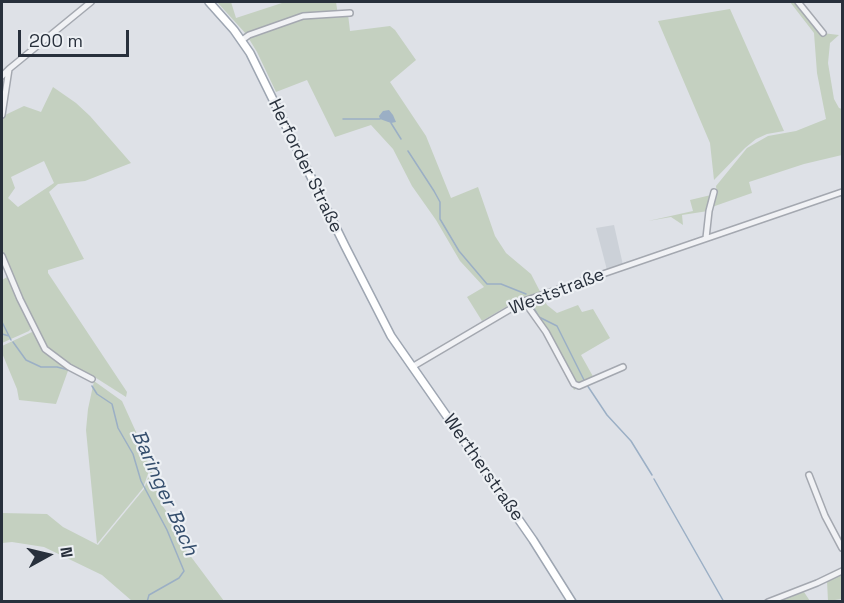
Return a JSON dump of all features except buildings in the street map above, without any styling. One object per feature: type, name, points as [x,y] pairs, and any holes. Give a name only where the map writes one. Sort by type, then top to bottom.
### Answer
[{"type":"main road","name":"Herforder Straße","points":[[209,2],[242,40],[255,62],[340,237],[392,336]]},
{"type":"main road","name":"Wertherstraße","points":[[392,336],[539,549],[572,602]]},
{"type":"street","points":[[2,76],[91,2]]},
{"type":"street","points":[[798,2],[823,33]]},
{"type":"street","points":[[242,40],[249,35],[303,16],[350,13]]},
{"type":"street","points":[[2,115],[9,69]]},
{"type":"street","points":[[709,237],[709,211],[714,192]]},
{"type":"street","name":"Weststraße","points":[[412,367],[524,300],[843,192]]},
{"type":"street","points":[[2,256],[45,349],[69,367],[92,379]]},
{"type":"street","points":[[524,300],[546,332],[574,384],[579,386],[623,367]]},
{"type":"street","points":[[809,475],[825,516],[843,549]]},
{"type":"street","points":[[768,602],[843,571]]},
{"type":"shaded area","points":[[614,225],[623,265],[607,270],[596,228]]},
{"type":"green space","points":[[217,2],[231,2],[236,18],[285,2],[336,2],[338,15],[348,14],[350,31],[390,26],[395,30],[416,60],[390,82],[426,136],[451,198],[478,187],[495,236],[506,253],[531,274],[547,305],[557,313],[578,305],[582,312],[593,309],[610,338],[581,355],[595,380],[574,390],[545,333],[521,298],[482,321],[467,297],[484,287],[460,261],[436,220],[412,186],[393,149],[371,125],[335,137],[307,80],[276,92],[246,34]]},
{"type":"green space","points":[[790,2],[796,2],[822,33],[839,35],[830,43],[828,63],[834,99],[842,109],[842,155],[804,164],[749,182],[752,193],[712,207],[717,195],[716,186],[747,148],[768,136],[796,131],[826,119],[817,73],[814,33]]},
{"type":"green space","points":[[730,9],[784,131],[756,139],[714,180],[710,143],[658,21]]},
{"type":"green space","points":[[53,87],[90,116],[131,163],[85,181],[58,184],[49,192],[84,259],[48,270],[48,273],[127,392],[126,397],[46,349],[2,252],[3,116],[24,106],[41,112]],"holes":[[[44,161],[54,183],[18,207],[8,198],[15,188],[11,177]]]},
{"type":"green space","points":[[711,195],[708,211],[682,215],[683,225],[671,217],[648,221],[693,211],[690,200]]},
{"type":"green space","points":[[9,276],[31,328],[2,343],[2,280]]},
{"type":"green space","points":[[32,332],[36,334],[42,346],[69,368],[56,404],[19,400],[17,389],[2,353],[2,346]]},
{"type":"green space","points":[[94,381],[122,401],[150,468],[143,488],[97,544],[86,430]]},
{"type":"green space","points":[[151,469],[162,505],[175,524],[186,550],[224,601],[132,601],[102,575],[44,547],[12,542],[2,543],[2,513],[47,514],[63,527],[98,545],[144,489]]},
{"type":"green space","points":[[842,575],[842,599],[828,601],[827,581]]},
{"type":"green space","points":[[804,592],[810,601],[776,602]]},
{"type":"water","points":[[389,110],[396,122],[391,123],[380,119],[379,116],[383,111]]},
{"type":"waterway","points":[[343,119],[380,119]]},
{"type":"waterway","points":[[391,123],[401,139]]},
{"type":"waterway","points":[[408,151],[440,202],[440,219],[459,251],[487,284],[501,284],[526,294]]},
{"type":"waterway","points":[[530,302],[539,317],[557,326],[585,382]]},
{"type":"waterway","name":"Baringer Bach","points":[[2,322],[11,340]]},
{"type":"waterway","name":"Baringer Bach","points":[[2,334],[9,336]]},
{"type":"waterway","name":"Baringer Bach","points":[[13,342],[26,360],[41,367],[69,370]]},
{"type":"waterway","points":[[587,385],[607,415],[631,441],[652,475]]},
{"type":"waterway","name":"Baringer Bach","points":[[92,386],[97,394],[112,404],[118,428],[133,454],[141,481],[167,530],[184,571],[179,578],[149,595],[147,602]]},
{"type":"waterway","points":[[654,479],[724,602]]}]
